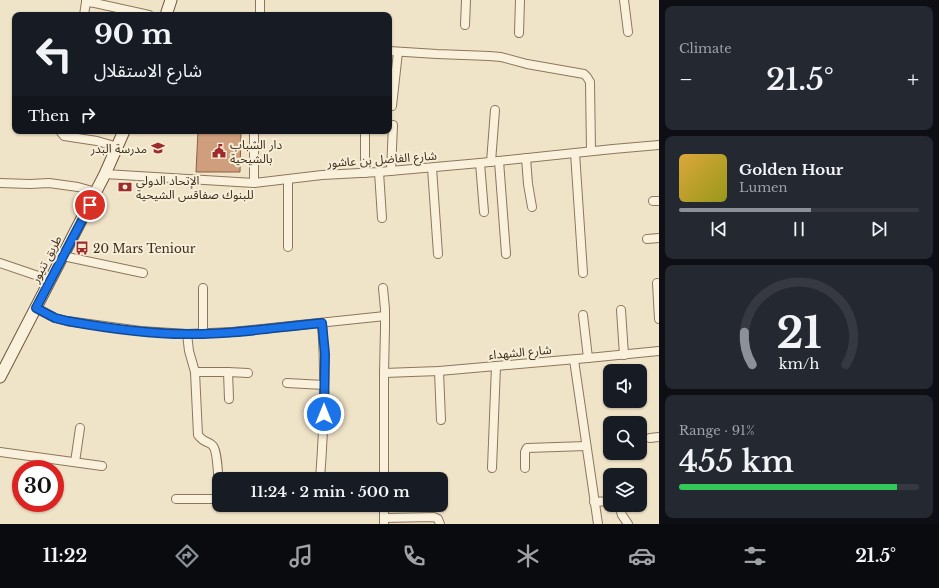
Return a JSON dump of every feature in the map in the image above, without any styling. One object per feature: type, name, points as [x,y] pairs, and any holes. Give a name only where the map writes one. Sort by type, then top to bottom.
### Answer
[{"type":"main road","points":[[167,12],[171,0]]},
{"type":"main road","name":"طريق تنيور","points":[[0,377],[96,192],[123,134]]},
{"type":"street","points":[[260,0],[260,12]]},
{"type":"street","points":[[466,0],[466,25]]},
{"type":"street","points":[[519,33],[520,0]]},
{"type":"street","points":[[624,0],[628,32]]},
{"type":"street","points":[[84,12],[86,1],[136,12]]},
{"type":"street","points":[[392,51],[501,57],[527,64],[584,74],[590,82],[591,151]]},
{"type":"street","points":[[392,106],[392,79],[398,52]]},
{"type":"street","points":[[495,110],[495,161],[506,254]]},
{"type":"street","points":[[392,171],[393,125]]},
{"type":"street","points":[[62,134],[64,136],[97,141],[118,147]]},
{"type":"street","points":[[254,134],[254,183]]},
{"type":"street","points":[[365,134],[365,173]]},
{"type":"street","name":"شارع الفاضل بن عاشور","points":[[105,174],[254,183],[322,175],[432,168],[659,145]]},
{"type":"street","points":[[575,153],[583,273]]},
{"type":"street","points":[[526,158],[532,207]]},
{"type":"street","points":[[480,163],[484,212]]},
{"type":"street","points":[[432,168],[438,254]]},
{"type":"street","points":[[379,172],[382,218]]},
{"type":"street","points":[[288,180],[288,247]]},
{"type":"street","points":[[0,183],[49,183],[78,187],[96,192]]},
{"type":"street","points":[[647,240],[659,238]]},
{"type":"street","points":[[63,256],[143,273]]},
{"type":"street","points":[[0,263],[50,280]]},
{"type":"street","points":[[657,283],[659,319]]},
{"type":"street","points":[[202,288],[203,333]]},
{"type":"street","points":[[382,288],[385,316],[384,472]]},
{"type":"street","points":[[36,308],[55,318],[67,321],[141,331],[187,334],[232,332],[385,316]]},
{"type":"street","points":[[621,310],[624,355]]},
{"type":"street","points":[[583,315],[588,358]]},
{"type":"street","points":[[321,472],[324,428],[325,354],[322,323]]},
{"type":"street","points":[[187,334],[194,372],[198,435],[204,441],[209,442],[215,449],[218,472]]},
{"type":"street","name":"شارع الشهداء","points":[[384,373],[439,371],[574,360],[659,351]]},
{"type":"street","points":[[574,360],[598,524]]},
{"type":"street","points":[[492,468],[496,366]]},
{"type":"street","points":[[439,371],[441,420]]},
{"type":"street","points":[[194,372],[228,372],[248,374]]},
{"type":"street","points":[[228,372],[229,399]]},
{"type":"street","points":[[287,383],[324,385]]},
{"type":"street","points":[[75,462],[80,428]]},
{"type":"street","points":[[650,438],[659,437]]},
{"type":"street","points":[[525,468],[525,452],[527,448],[586,446]]},
{"type":"street","points":[[0,452],[102,466]]},
{"type":"street","points":[[176,499],[212,499]]},
{"type":"street","points":[[594,502],[603,501]]},
{"type":"street","points":[[621,512],[628,524]]},
{"type":"street","points":[[384,521],[434,517],[438,519],[440,524]]},
{"type":"building","name":"دار الشباب بالشيحية","points":[[198,134],[241,134],[240,172],[196,172]]},
{"type":"place","name":"مدرسة البدر","points":[[158,148]]},
{"type":"place","name":"دار الشباب بالشيحية","points":[[219,151]]},
{"type":"place","name":"الإتحاد الدولي للبنوك صفاقس الشيحية","points":[[125,187]]},
{"type":"place","name":"20 Mars Teniour","points":[[82,248]]},
{"type":"route","points":[[90,205],[36,308],[55,318],[67,321],[159,333],[187,334],[232,332],[322,323],[325,354],[324,414]]}]
